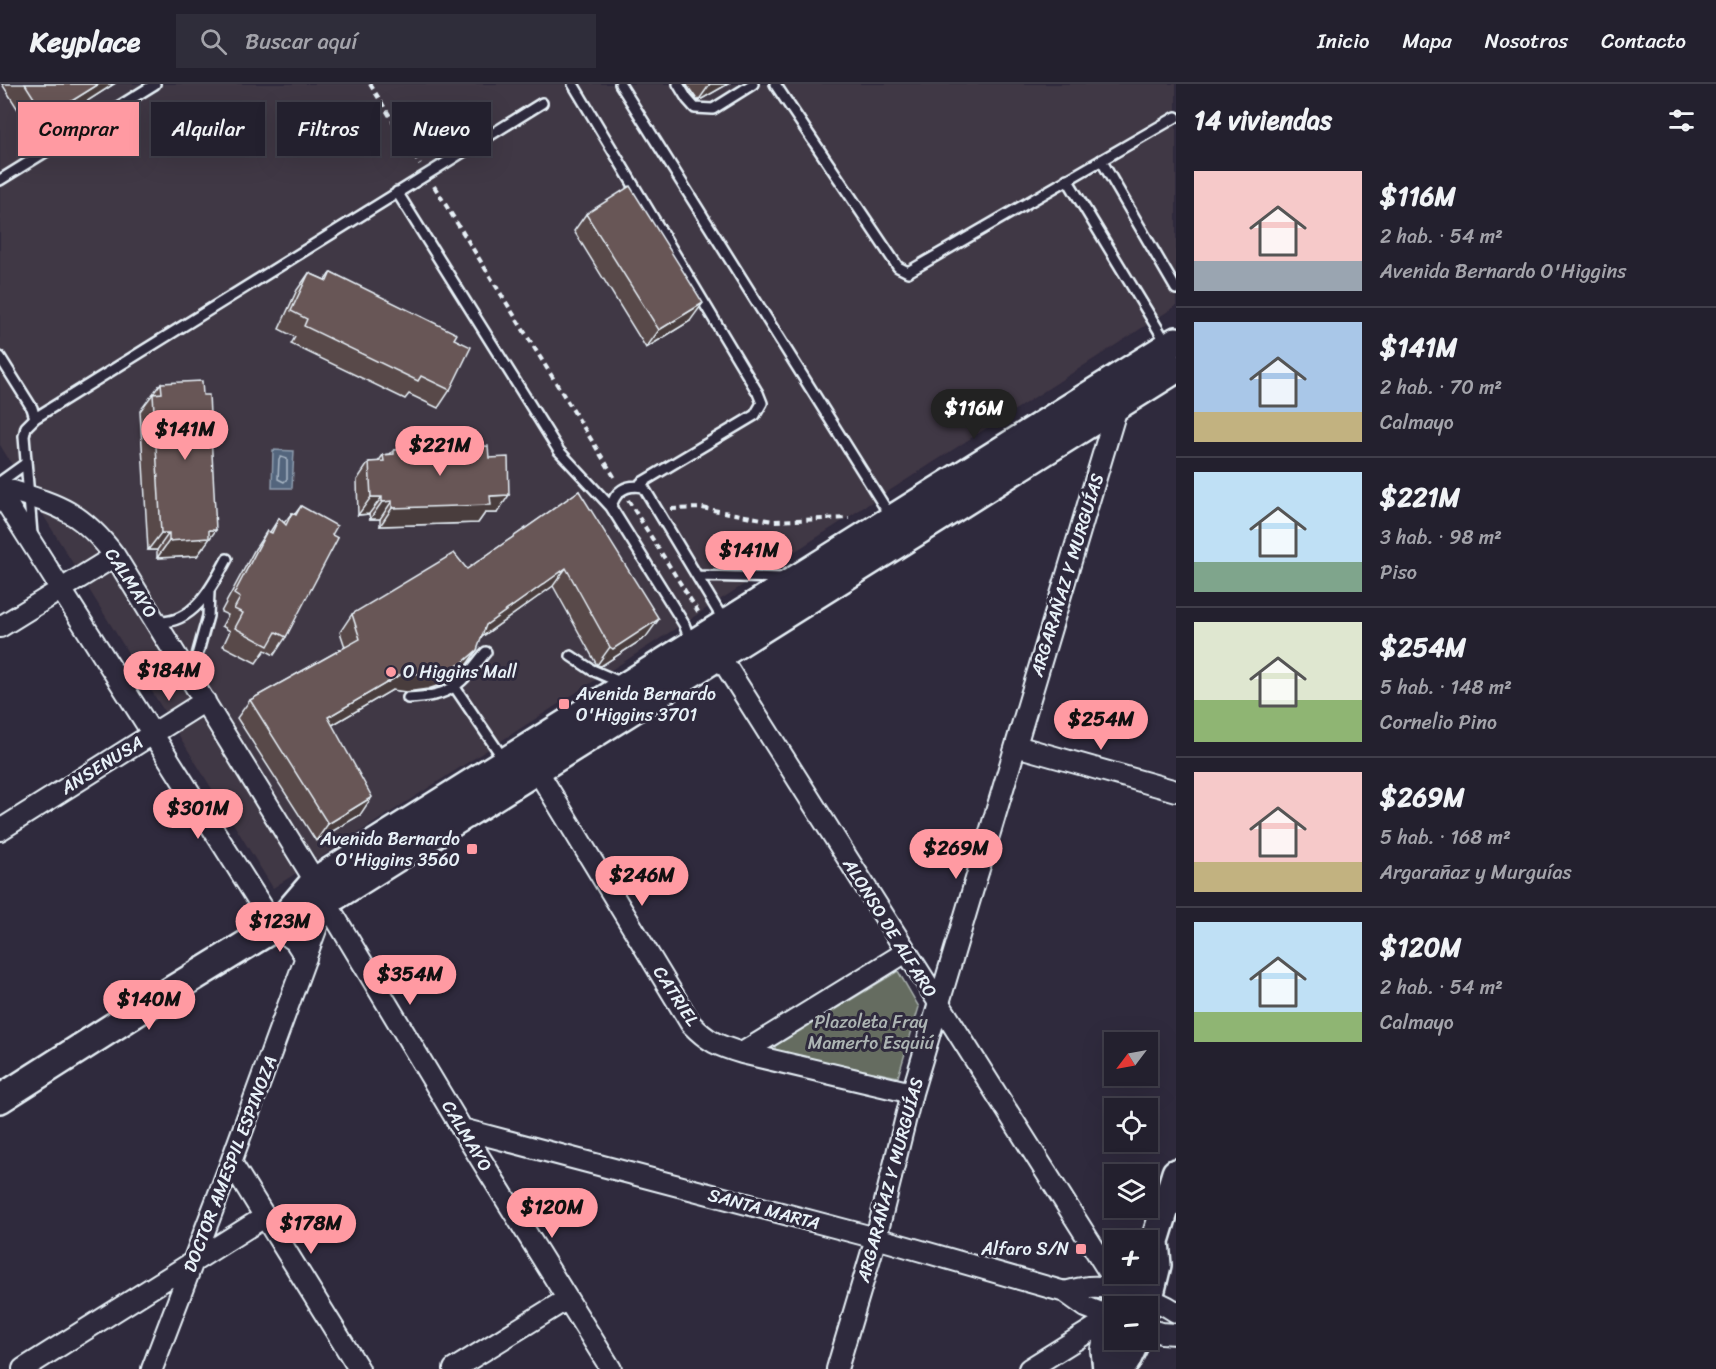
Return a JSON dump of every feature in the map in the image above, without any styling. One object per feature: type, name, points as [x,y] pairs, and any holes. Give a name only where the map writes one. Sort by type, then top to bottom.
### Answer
[{"type":"main road","points":[[520,771],[626,685],[692,645],[727,641],[797,578],[892,518],[1171,360]]},
{"type":"main road","points":[[0,1099],[275,927],[321,891],[1118,404],[1171,360]]},
{"type":"main road","points":[[1156,1230],[1176,1173]]},
{"type":"main road","points":[[1105,1350],[1107,1369]]},
{"type":"main road","points":[[1119,1369],[1131,1350]]},
{"type":"street","name":"ARGARAÑAZ Y MURGUÍAS","points":[[837,1369],[876,1238],[912,1093],[1118,404]]},
{"type":"street","name":"CALMAYO","points":[[0,487],[57,505],[83,520],[99,534],[115,556],[610,1369]]},
{"type":"street","points":[[0,493],[275,927],[295,941],[306,958]]},
{"type":"street","points":[[0,627],[115,556]]},
{"type":"street","name":"ALONSO DE ALFARO","points":[[727,641],[906,952],[1114,1296]]},
{"type":"street","name":"ANSENUSA","points":[[0,830],[205,701]]},
{"type":"street","points":[[1016,746],[1176,791]]},
{"type":"street","name":"CATRIEL","points":[[520,771],[691,1024],[705,1038],[742,1053],[912,1093]]},
{"type":"street","name":"DOCTOR AMESPIL ESPINOZA","points":[[153,1369],[306,958],[321,891]]},
{"type":"street","points":[[742,1053],[906,952]]},
{"type":"street","name":"SANTA MARTA","points":[[462,1129],[876,1238],[1065,1292],[1086,1307],[1104,1304]]},
{"type":"street","points":[[231,1162],[359,1369]]},
{"type":"street","points":[[23,1369],[266,1216]]},
{"type":"street","name":"SANTA MARTA","points":[[1065,1292],[1090,1287],[1107,1296]]},
{"type":"street","points":[[454,1369],[567,1299]]},
{"type":"street","name":"SANTA MARTA","points":[[1158,1306],[1176,1312]]},
{"type":"street","points":[[1029,1369],[1104,1313]]},
{"type":"street","points":[[1158,1332],[1176,1334]]},
{"type":"lane","points":[[0,180],[155,84]]},
{"type":"lane","points":[[573,84],[762,403],[755,415],[642,485],[622,489],[611,507]]},
{"type":"lane","points":[[620,84],[892,518]]},
{"type":"lane","points":[[678,84],[695,108],[704,109],[713,109],[753,84]]},
{"type":"lane","points":[[776,84],[898,267],[908,272],[1176,117]]},
{"type":"lane","points":[[33,546],[24,436],[26,427],[35,418],[542,103]]},
{"type":"lane","points":[[1101,160],[1176,289]]},
{"type":"lane","points":[[1067,180],[1171,360]]},
{"type":"lane","points":[[397,192],[558,451],[611,507],[684,624],[692,645]]},
{"type":"lane","points":[[0,357],[32,408],[35,418]]},
{"type":"lane","points":[[0,482],[25,464]]},
{"type":"lane","points":[[642,485],[697,576],[727,641]]},
{"type":"lane","points":[[156,622],[166,623],[183,616],[209,592],[227,559]]},
{"type":"lane","points":[[697,576],[797,578]]},
{"type":"lane","points":[[191,679],[207,616],[209,592]]},
{"type":"lane","points":[[408,698],[441,693],[454,686],[463,680],[486,652]]},
{"type":"lane","points":[[571,656],[592,670],[626,685]]},
{"type":"lane","points":[[454,686],[520,771]]},
{"type":"path","points":[[370,84],[699,614]]},
{"type":"path","points":[[645,526],[671,509],[702,508],[772,521],[849,518]]},
{"type":"shaded area","points":[[0,84],[1176,84],[1176,306],[273,888],[0,445]]},
{"type":"green space","name":"Plazoleta Fray Mamerto Esquiú","points":[[898,971],[919,1007],[898,1077],[775,1052],[775,1046]]},
{"type":"water","points":[[273,450],[294,451],[292,488],[272,488]]},
{"type":"building","points":[[25,84],[99,84],[70,102],[36,102]]},
{"type":"building","points":[[630,186],[703,303],[659,330],[586,214]]},
{"type":"building","points":[[331,272],[457,334],[454,339],[471,347],[450,390],[421,376],[418,381],[304,326],[307,319],[291,311],[309,273],[327,281]]},
{"type":"building","points":[[202,381],[203,395],[209,395],[216,530],[209,530],[209,538],[169,541],[169,533],[161,533],[153,394],[162,393],[161,383]]},
{"type":"building","points":[[488,446],[489,458],[508,457],[509,495],[490,496],[491,505],[392,508],[392,501],[382,502],[382,497],[371,497],[369,462],[384,461],[383,455],[394,454],[394,450]]},
{"type":"building","name":"O Higgins Mall","points":[[579,491],[659,619],[613,649],[566,568],[486,625],[477,650],[461,664],[440,672],[418,674],[405,672],[328,717],[372,797],[328,824],[250,700],[360,639],[352,614],[454,553],[467,569]]},
{"type":"building","points":[[301,506],[337,526],[332,535],[338,538],[286,637],[276,632],[268,646],[235,628],[243,613],[234,609],[240,598],[234,594],[267,531],[272,533],[279,518],[286,525],[292,513],[296,515]]},
{"type":"place","name":"O Higgins Mall","points":[[391,672]]},
{"type":"place","name":"Avenida Bernardo O'Higgins 3701","points":[[564,704]]},
{"type":"place","name":"Avenida Bernardo O'Higgins 3560","points":[[472,849]]},
{"type":"place","name":"Alfaro S/N","points":[[1081,1249]]}]
